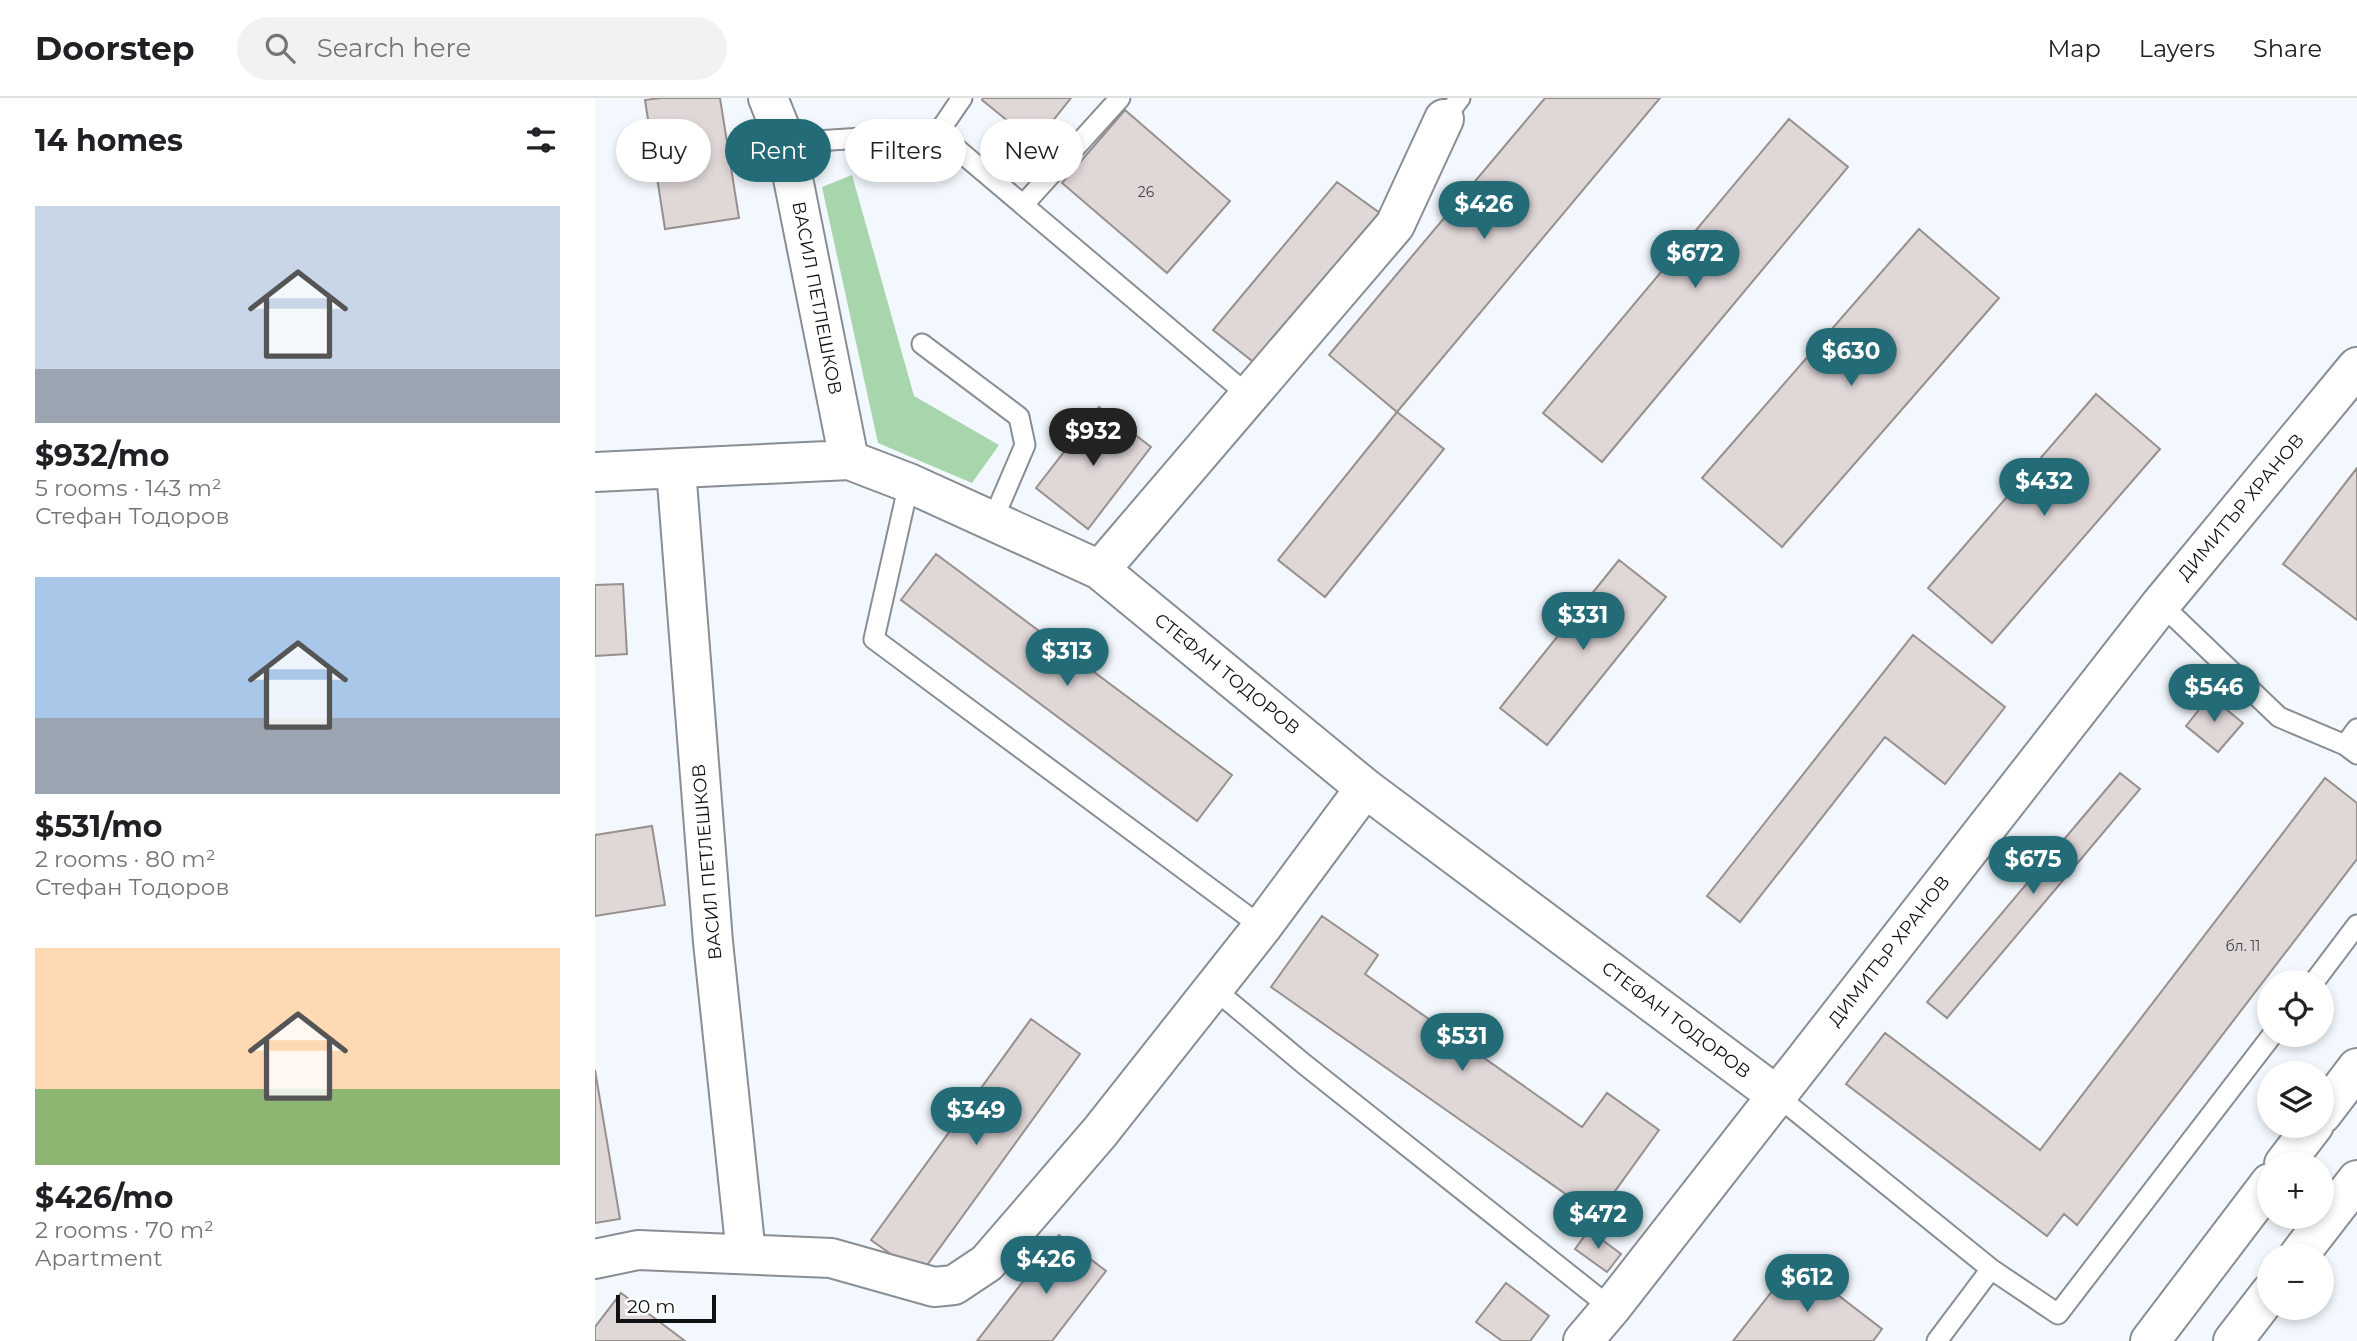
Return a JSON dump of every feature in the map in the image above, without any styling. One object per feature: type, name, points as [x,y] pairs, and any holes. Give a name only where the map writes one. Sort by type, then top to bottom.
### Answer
[{"type":"street","name":"ВАСИЛ ПЕТЛЕШКОВ","points":[[768,98],[776,119]]},
{"type":"street","points":[[1100,570],[1395,225],[1452,108]]},
{"type":"street","name":"ВАСИЛ ПЕТЛЕШКОВ","points":[[794,182],[849,460]]},
{"type":"street","name":"ДИМИТЪР ХРАНОВ","points":[[1583,1341],[2161,604],[2357,367]]},
{"type":"street","name":"СТЕФАН ТОДОРОВ","points":[[595,472],[849,460],[909,483],[1100,570],[1365,788],[1776,1095]]},
{"type":"street","name":"ВАСИЛ ПЕТЛЕШКОВ","points":[[676,469],[713,943],[746,1254]]},
{"type":"street","points":[[595,1259],[638,1250],[831,1258],[934,1287],[954,1284],[987,1263],[1100,1132],[1262,927],[1365,788]]},
{"type":"street","points":[[2334,1098],[2357,1068]]},
{"type":"street","points":[[2308,1243],[2357,1180]]},
{"type":"street","points":[[2150,1341],[2257,1200]]},
{"type":"street","points":[[2233,1341],[2257,1310]]},
{"type":"lane","points":[[947,119],[962,98]]},
{"type":"lane","points":[[1023,205],[1120,98]]},
{"type":"lane","points":[[966,156],[1249,396]]},
{"type":"lane","points":[[922,344],[1019,417],[1025,445],[992,522]]},
{"type":"lane","points":[[909,483],[874,639],[1262,927]]},
{"type":"lane","points":[[2161,604],[2279,717],[2353,743]]},
{"type":"lane","points":[[2322,970],[2357,925]]},
{"type":"lane","points":[[1213,988],[1304,1064],[1611,1308]]},
{"type":"lane","points":[[1776,1095],[1991,1269],[2058,1314],[2263,1047]]},
{"type":"lane","points":[[1937,1341],[1991,1269]]},
{"type":"green space","points":[[845,178],[845,182],[854,182],[914,396],[999,445],[972,483],[878,443],[822,187]]},
{"type":"building","points":[[720,98],[725,130],[725,182],[733,182],[739,218],[665,229],[658,182],[711,182],[711,119],[648,119],[645,100]]},
{"type":"building","points":[[1071,98],[1054,119],[1005,119],[982,100]]},
{"type":"building","points":[[1545,98],[1660,98],[1397,412],[1329,355]]},
{"type":"building","points":[[1125,110],[1230,201],[1167,273],[1062,183],[1083,182],[1083,159]]},
{"type":"building","points":[[1789,119],[1848,167],[1602,462],[1543,413]]},
{"type":"building","points":[[1337,182],[1384,216],[1261,368],[1213,330]]},
{"type":"building","points":[[1919,229],[1999,298],[1782,547],[1702,478]]},
{"type":"building","points":[[2096,394],[2160,449],[1992,643],[1928,588]]},
{"type":"building","points":[[1099,407],[1151,447],[1088,529],[1036,488]]},
{"type":"building","points":[[1397,412],[1444,449],[1325,597],[1278,560]]},
{"type":"building","points":[[2357,468],[2357,620],[2283,564]]},
{"type":"building","points":[[936,554],[1232,775],[1197,821],[901,600]]},
{"type":"building","points":[[1619,560],[1666,597],[1547,745],[1500,708]]},
{"type":"building","points":[[623,584],[627,654],[595,656],[595,585]]},
{"type":"building","points":[[1913,635],[2005,707],[1945,784],[1885,737],[1740,922],[1707,896]]},
{"type":"building","points":[[2210,696],[2243,723],[2218,752],[2186,726]]},
{"type":"building","points":[[2120,773],[2140,789],[1947,1018],[1927,1002]]},
{"type":"building","points":[[2325,778],[2357,803],[2357,859],[2272,970],[2257,970],[2257,990],[2077,1225],[2064,1214],[2047,1236],[1846,1084],[1885,1033],[2040,1150]]},
{"type":"building","points":[[652,826],[665,905],[595,916],[595,835]]},
{"type":"building","points":[[1322,916],[1378,955],[1365,974],[1582,1127],[1607,1093],[1659,1130],[1597,1216],[1271,987]]},
{"type":"building","points":[[1031,1019],[1080,1054],[920,1275],[871,1240]]},
{"type":"building","points":[[595,1070],[620,1219],[595,1223]]},
{"type":"building","points":[[1589,1230],[1621,1254],[1607,1272],[1575,1249]]},
{"type":"building","points":[[1059,1235],[1106,1271],[1052,1341],[977,1341]]},
{"type":"building","points":[[1795,1262],[1882,1329],[1873,1341],[1733,1341]]},
{"type":"building","points":[[1506,1283],[1549,1316],[1530,1341],[1502,1341],[1476,1322]]},
{"type":"building","points":[[621,1293],[685,1341],[595,1341],[595,1327]]}]
